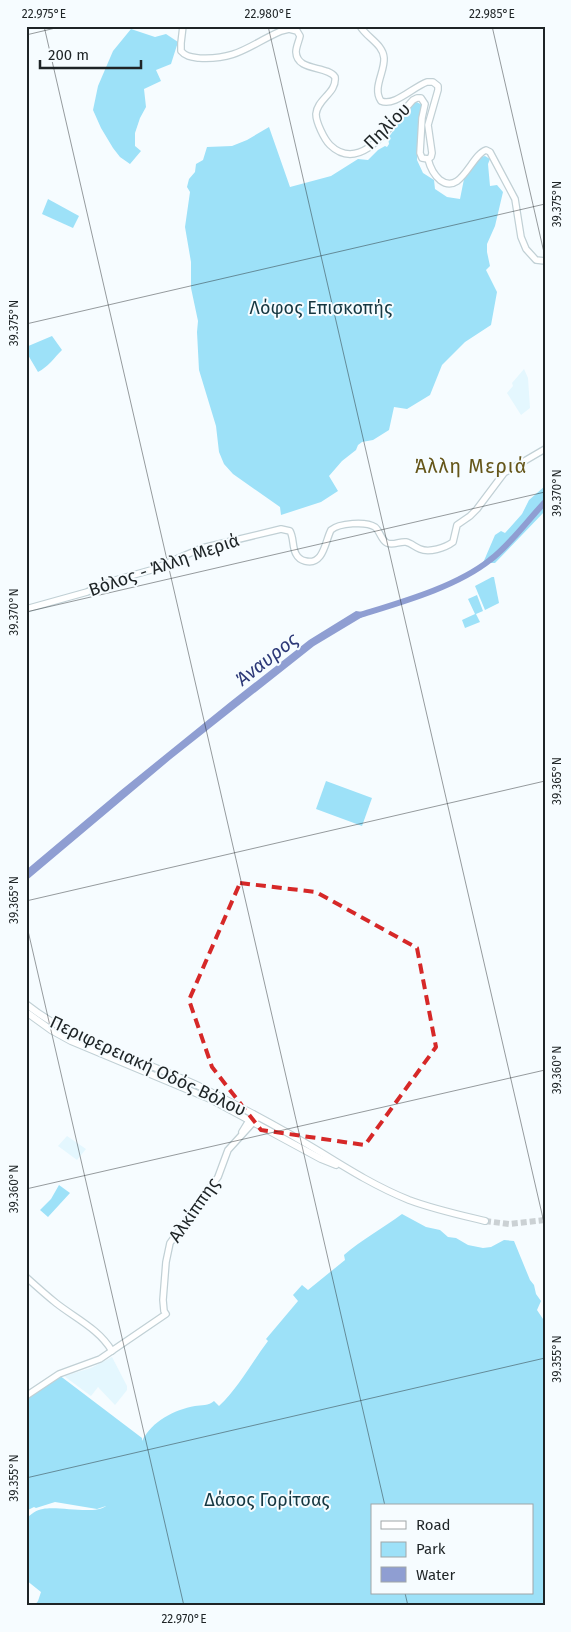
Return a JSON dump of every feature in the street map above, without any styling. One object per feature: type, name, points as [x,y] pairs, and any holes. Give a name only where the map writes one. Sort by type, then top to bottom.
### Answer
[{"type":"main road","name":"Πηλίου","points":[[183,26],[180,43],[181,51],[187,56],[197,58],[232,56],[281,31],[289,29],[296,31],[300,36],[296,52],[298,59],[308,66],[331,72],[335,78],[335,84],[318,106],[316,113],[324,137],[336,150],[350,154],[362,152],[390,127],[413,100],[419,97],[425,104],[420,151],[422,158],[428,159],[432,156],[428,125],[438,86],[433,82],[427,82],[393,102],[385,103],[381,101],[378,92],[383,66],[383,54],[379,46],[360,26]]},
{"type":"main road","points":[[428,159],[431,168],[440,179],[451,183],[461,178],[482,152],[486,150],[490,152],[515,199],[524,246],[534,258],[545,262]]},
{"type":"main road","name":"Βόλος - Άλλη Μεριά","points":[[26,609],[87,592],[112,581],[151,570],[202,548],[281,529],[287,529],[291,532],[298,558],[312,562],[322,554],[331,530],[335,526],[342,524],[372,525],[378,530],[384,540],[389,543],[405,542],[426,550],[449,545],[454,540],[457,525],[477,509],[502,475],[545,449]]},
{"type":"main road","name":"Περιφερειακή Οδός Βόλου","points":[[26,1004],[52,1023],[80,1038],[195,1084],[321,1159],[403,1197],[445,1211],[485,1221]]},
{"type":"main road","name":"Περιφερειακή Οδός Βόλου","points":[[26,1012],[71,1041],[183,1086],[254,1118]]},
{"type":"main road","name":"Αλκίππης","points":[[112,1351],[166,1314],[163,1309],[164,1290],[166,1262],[170,1243],[218,1177],[227,1152],[254,1118]]},
{"type":"main road","points":[[26,1277],[56,1303],[94,1331],[108,1344],[112,1351],[91,1364],[57,1375],[26,1396]]},
{"type":"highlighted area","points":[[240,883],[316,892],[417,948],[436,1047],[365,1145],[261,1130],[212,1067],[189,1000]]},
{"type":"shaded area","points":[[524,369],[528,378],[530,408],[521,415],[507,393],[513,386],[512,383]]},
{"type":"shaded area","points":[[67,1136],[86,1149],[77,1160],[58,1146]]},
{"type":"shaded area","points":[[112,1357],[127,1386],[127,1390],[115,1405],[98,1387],[91,1396],[64,1376],[91,1368]]},
{"type":"green space","points":[[131,29],[155,37],[166,34],[178,42],[171,64],[156,70],[161,81],[144,89],[146,107],[135,133],[135,146],[141,151],[130,164],[120,157],[113,148],[93,110],[98,86],[113,51]]},
{"type":"green space","name":"Λόφος Επισκοπής","points":[[415,101],[422,105],[417,160],[423,173],[434,180],[435,189],[447,197],[460,199],[464,179],[481,157],[485,156],[490,159],[488,164],[490,186],[497,185],[503,192],[495,226],[487,244],[490,266],[486,270],[497,292],[491,325],[465,342],[442,365],[430,395],[407,409],[394,407],[389,430],[373,440],[362,442],[356,450],[342,461],[329,476],[338,491],[321,502],[281,515],[280,507],[233,474],[224,464],[219,452],[216,426],[199,370],[198,321],[191,288],[191,262],[185,227],[190,192],[187,187],[189,179],[195,172],[196,164],[203,160],[207,147],[232,146],[247,140],[269,127],[290,187],[331,176],[358,159],[368,160],[378,150],[385,146],[387,147],[389,144],[388,138],[407,109]]},
{"type":"green space","points":[[48,199],[79,216],[73,228],[42,214]]},
{"type":"green space","points":[[52,336],[62,350],[48,365],[38,372],[28,355],[26,347]]},
{"type":"green space","points":[[545,486],[545,511],[495,563],[483,563],[495,535],[501,531],[505,533],[522,514],[529,500]]},
{"type":"green space","points":[[494,577],[499,603],[485,610],[475,586]]},
{"type":"green space","points":[[477,595],[483,611],[476,614],[480,622],[465,628],[462,620],[475,614],[468,599]]},
{"type":"green space","points":[[326,781],[372,798],[362,826],[316,809]]},
{"type":"green space","points":[[59,1185],[70,1193],[48,1217],[40,1210],[51,1199]]},
{"type":"green space","name":"Δάσος Γορίτσας","points":[[402,1214],[426,1227],[440,1230],[448,1237],[456,1238],[468,1245],[483,1248],[491,1247],[504,1240],[514,1241],[530,1280],[534,1285],[536,1294],[541,1301],[537,1310],[545,1322],[545,1606],[34,1606],[41,1592],[26,1580],[26,1519],[34,1512],[43,1509],[94,1510],[101,1509],[106,1506],[97,1509],[55,1502],[26,1511],[26,1399],[59,1375],[142,1438],[142,1441],[158,1422],[172,1414],[187,1408],[207,1405],[214,1401],[219,1406],[245,1374],[268,1341],[266,1339],[298,1301],[293,1295],[302,1285],[308,1290],[345,1260],[344,1255]]},
{"type":"water","points":[[356,611],[369,613],[314,646],[171,759],[26,881],[26,870],[120,791],[309,640]]},
{"type":"waterway","name":"Άναυρος","points":[[360,615],[428,593],[476,570],[504,548],[545,502]]},
{"type":"tunnel","points":[[485,1221],[509,1224],[545,1220]]},
{"type":"district","name":"Άλλη Μεριά","points":[[471,466]]}]
